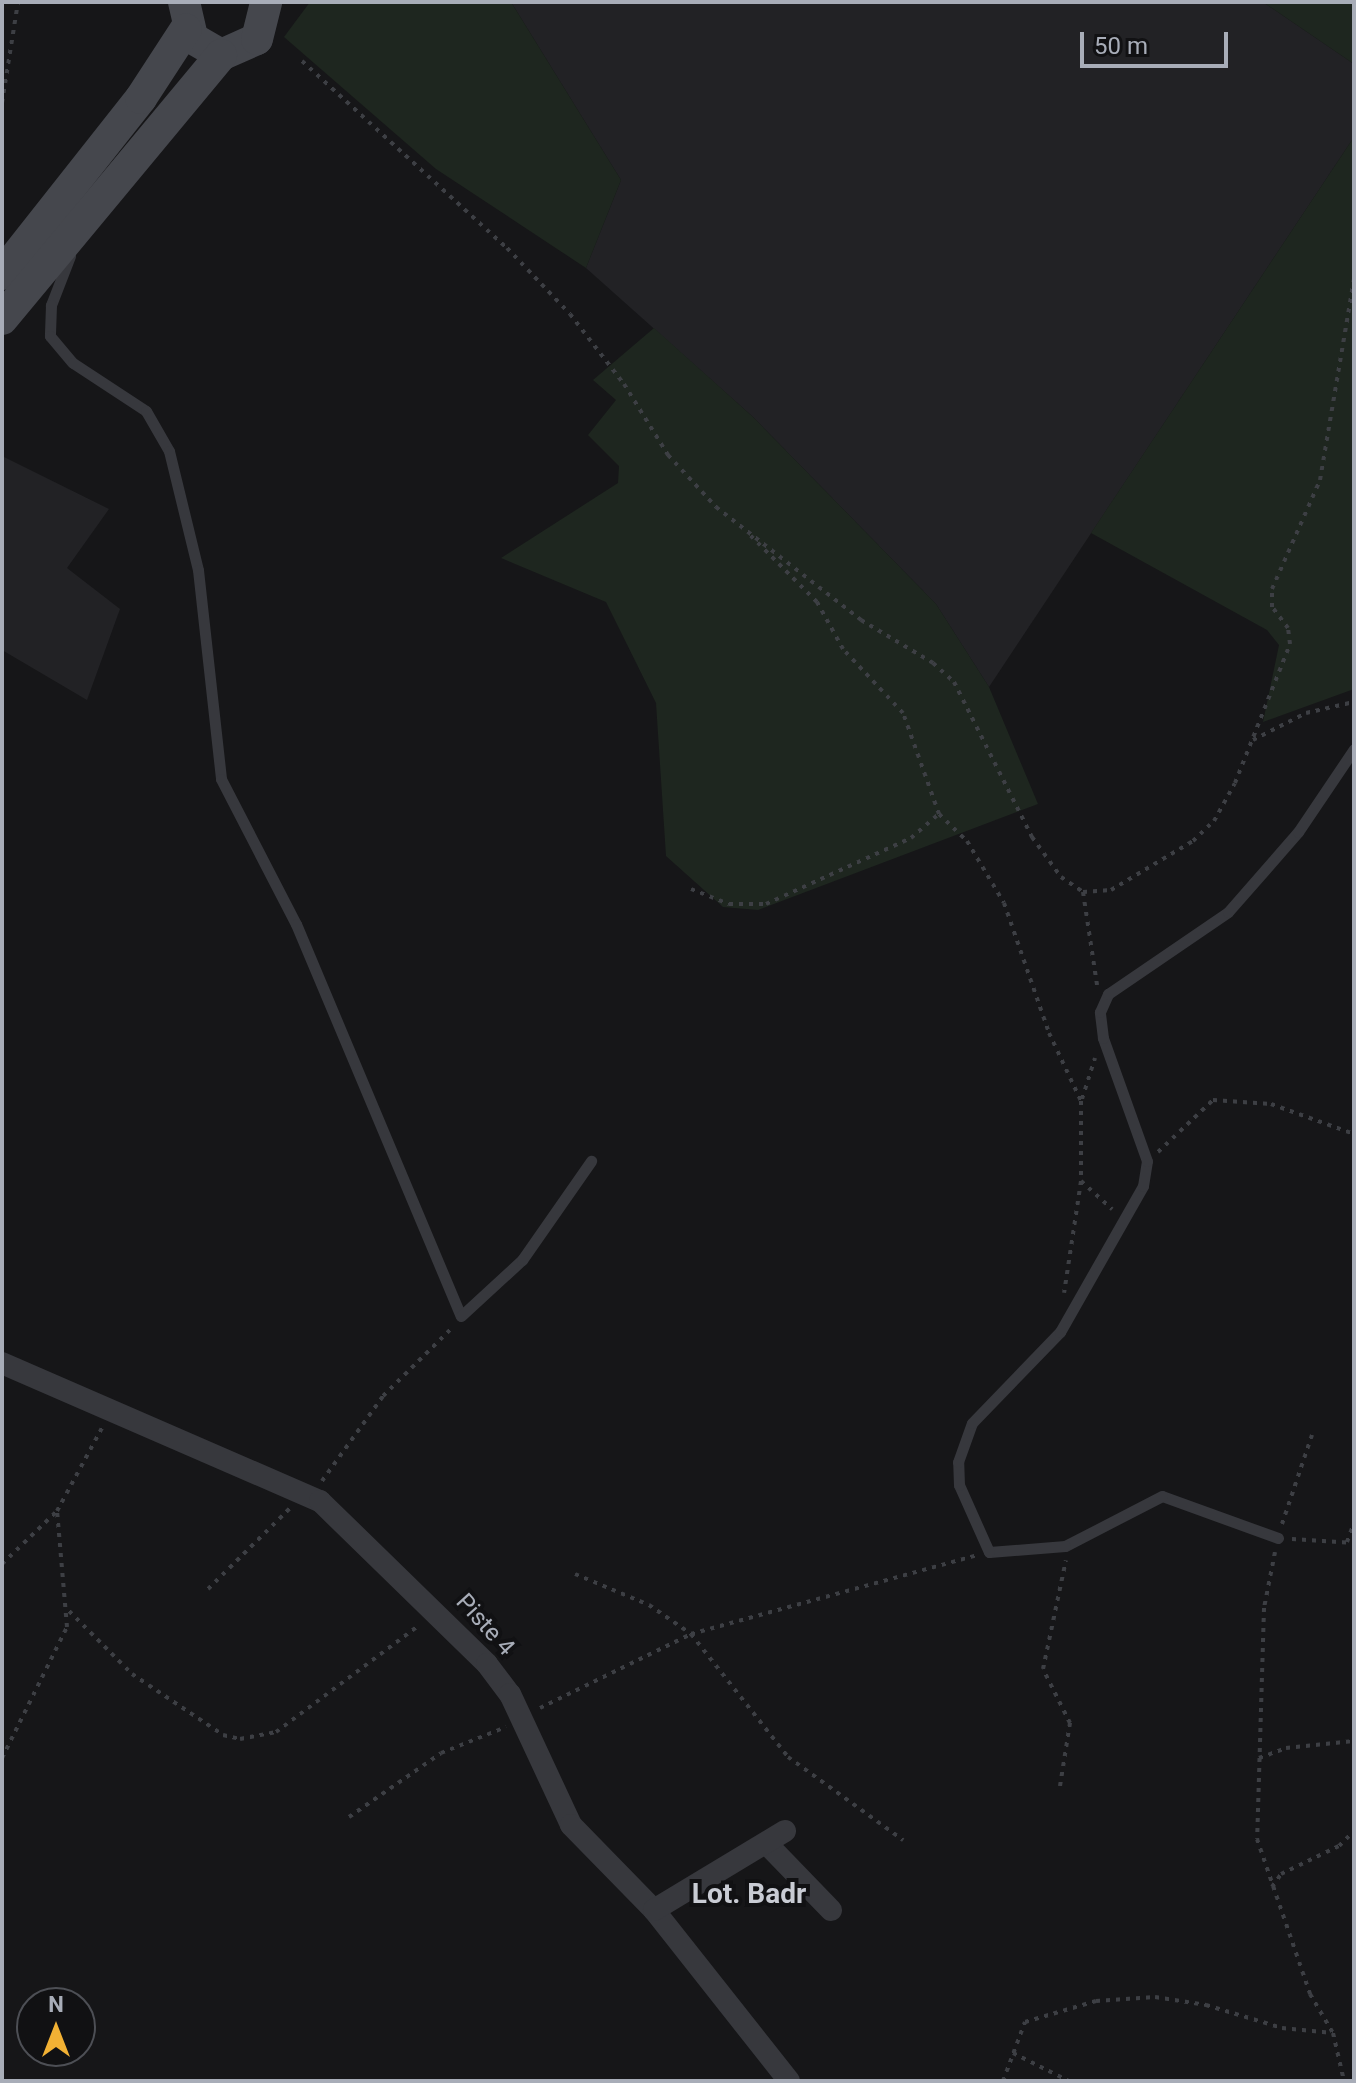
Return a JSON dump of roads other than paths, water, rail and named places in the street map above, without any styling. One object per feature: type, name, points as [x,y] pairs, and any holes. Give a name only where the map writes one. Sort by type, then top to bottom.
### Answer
[{"type":"main road","points":[[2,319],[221,55],[250,46],[263,31],[269,5]]},
{"type":"main road","points":[[181,13],[200,46],[221,55]]},
{"type":"main road","points":[[2,274],[141,98],[181,13]]},
{"type":"street","name":"Piste 4","points":[[2,1363],[110,1414],[308,1494],[439,1611],[510,1694],[571,1825],[654,1910],[789,2081]]},
{"type":"street","points":[[654,1910],[776,1838],[831,1910]]},
{"type":"lane","points":[[89,211],[51,305],[50,336],[61,354],[146,411],[169,451],[198,570],[221,779],[277,882],[461,1316],[522,1260],[591,1161]]},
{"type":"lane","points":[[1278,1538],[1162,1496],[1065,1546],[989,1552],[959,1485],[960,1445],[972,1423],[1060,1332],[1126,1223],[1147,1161],[1103,1038],[1101,1009],[1120,982],[1228,912],[1257,883],[1354,749]]},
{"type":"district","name":"Lot. Badr","points":[[749,1894]]}]
